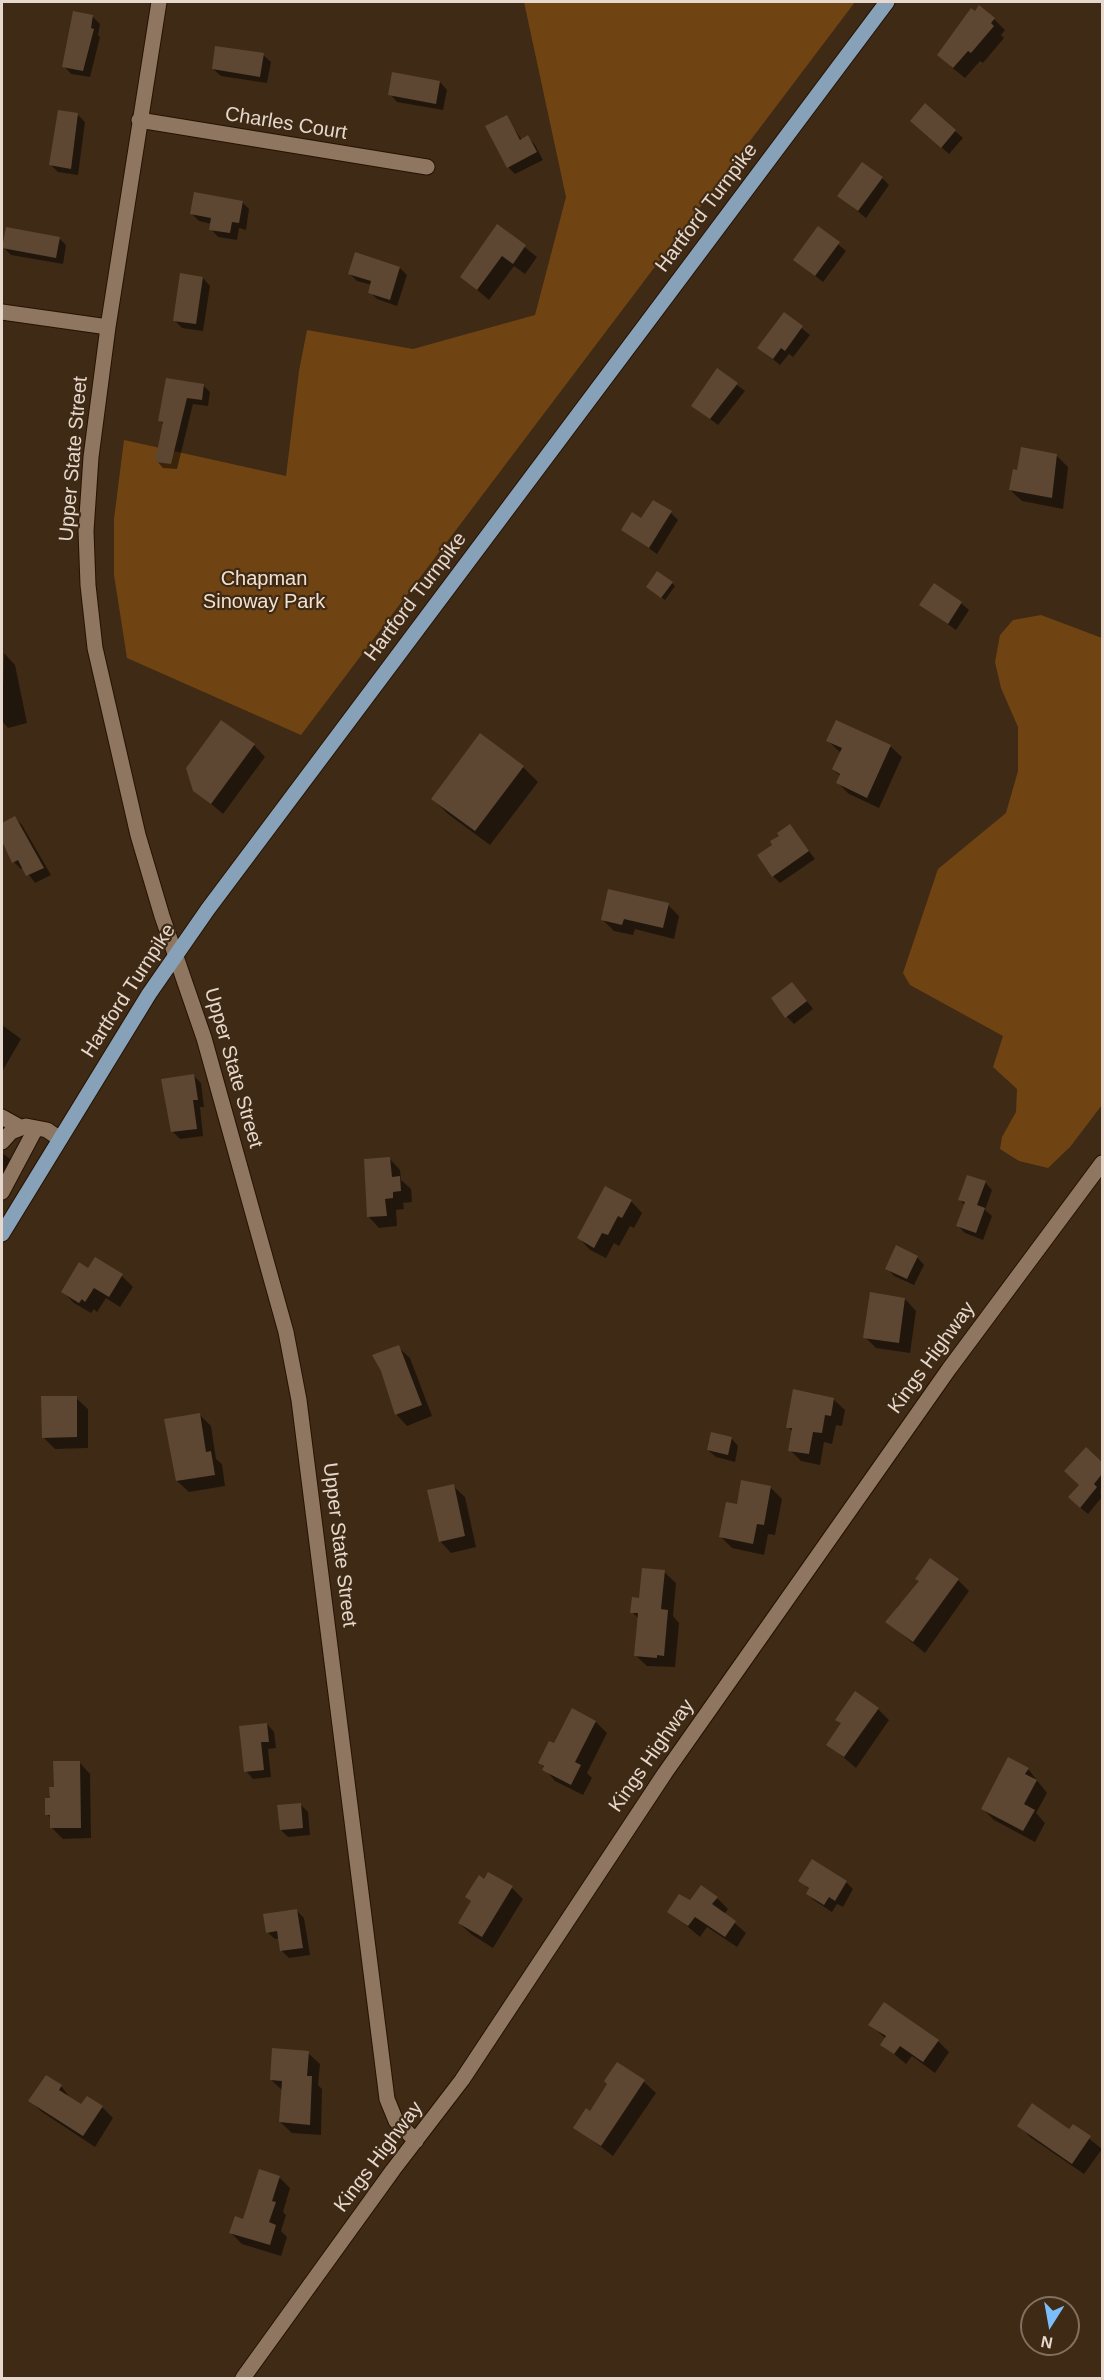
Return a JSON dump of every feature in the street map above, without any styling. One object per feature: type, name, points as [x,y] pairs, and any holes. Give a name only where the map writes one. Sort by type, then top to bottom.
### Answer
[{"type":"main road","name":"Hartford Turnpike","points":[[2,1234],[177,953],[887,2]]},
{"type":"street","name":"Upper State Street","points":[[159,2],[108,327],[88,495],[86,531],[89,595],[95,648],[127,791],[162,916],[177,953],[204,1038],[286,1332],[302,1423],[387,2099],[396,2121],[416,2141]]},
{"type":"street","name":"Charles Court","points":[[139,120],[427,167]]},
{"type":"street","points":[[2,312],[108,327]]},
{"type":"street","points":[[2,1117],[20,1127],[36,1128],[60,1139]]},
{"type":"street","points":[[2,1142],[20,1127]]},
{"type":"street","points":[[2,1192],[36,1128]]},
{"type":"street","name":"Kings Highway","points":[[243,2379],[477,2059],[628,1827],[910,1425],[1102,1163]]},
{"type":"street","points":[[2,1198],[17,1208]]},
{"type":"green space","name":"Chapman Sinoway Park","points":[[524,2],[855,2],[301,735],[127,658],[114,575],[114,519],[124,440],[286,476],[299,371],[307,330],[413,349],[535,315],[566,197]]},
{"type":"green space","points":[[1041,615],[1102,638],[1102,1105],[1070,1147],[1048,1168],[1019,1161],[1000,1149],[1002,1137],[1016,1112],[1017,1089],[993,1067],[1003,1036],[910,985],[903,973],[938,869],[1006,813],[1018,771],[1018,727],[1001,688],[995,662],[1000,635],[1013,620]]},
{"type":"building","points":[[979,5],[995,18],[991,23],[994,26],[971,53],[968,51],[953,68],[937,55],[971,8],[975,11]]},
{"type":"building","points":[[73,11],[93,15],[91,28],[94,29],[83,71],[62,67]]},
{"type":"building","points":[[215,46],[264,53],[260,77],[212,69]]},
{"type":"building","points":[[392,72],[440,81],[436,104],[388,95]]},
{"type":"building","points":[[925,103],[956,130],[941,148],[910,121]]},
{"type":"building","points":[[58,110],[78,113],[71,169],[49,165]]},
{"type":"building","points":[[507,115],[520,140],[528,135],[537,152],[507,168],[485,126]]},
{"type":"building","points":[[862,162],[883,177],[858,211],[837,196]]},
{"type":"building","points":[[194,192],[243,201],[239,223],[232,222],[230,233],[209,230],[211,218],[190,214]]},
{"type":"building","points":[[497,224],[526,245],[513,264],[502,256],[477,290],[460,277]]},
{"type":"building","points":[[818,226],[840,242],[815,276],[793,260]]},
{"type":"building","points":[[6,227],[60,237],[56,258],[2,248]]},
{"type":"building","points":[[355,252],[400,267],[390,300],[368,293],[371,281],[348,274]]},
{"type":"building","points":[[180,273],[203,277],[196,324],[173,321]]},
{"type":"building","points":[[784,312],[803,326],[785,351],[781,348],[773,359],[757,348]]},
{"type":"building","points":[[717,368],[738,383],[710,419],[691,406]]},
{"type":"building","points":[[166,378],[204,384],[202,400],[187,398],[171,464],[155,462],[163,422],[158,421]]},
{"type":"building","points":[[1021,447],[1057,454],[1052,498],[1009,490],[1013,469],[1017,470]]},
{"type":"building","points":[[653,500],[672,511],[649,548],[621,530],[632,512],[641,518]]},
{"type":"building","points":[[657,571],[673,582],[661,598],[646,587]]},
{"type":"building","points":[[934,583],[962,602],[948,624],[919,605]]},
{"type":"building","points":[[221,720],[255,744],[211,804],[193,791],[186,768]]},
{"type":"building","points":[[836,720],[891,745],[867,798],[836,783],[840,774],[832,769],[842,748],[826,741]]},
{"type":"building","points":[[480,733],[524,766],[475,831],[431,799]]},
{"type":"building","points":[[15,816],[44,868],[26,876],[18,860],[12,863],[2,841],[2,823]]},
{"type":"building","points":[[790,824],[809,851],[772,877],[757,855],[772,845],[770,841],[779,836],[777,833]]},
{"type":"building","points":[[608,889],[669,903],[663,928],[624,919],[622,925],[601,920]]},
{"type":"building","points":[[792,982],[807,1001],[785,1018],[771,998]]},
{"type":"building","points":[[194,1074],[198,1100],[193,1100],[197,1129],[171,1132],[161,1079]]},
{"type":"building","points":[[390,1157],[392,1177],[400,1176],[401,1191],[393,1192],[393,1198],[385,1199],[387,1216],[367,1217],[364,1159]]},
{"type":"building","points":[[967,1175],[986,1181],[977,1205],[985,1208],[976,1233],[956,1226],[965,1202],[958,1200]]},
{"type":"building","points":[[605,1186],[632,1200],[622,1218],[618,1216],[608,1235],[602,1233],[594,1248],[577,1238]]},
{"type":"building","points":[[896,1245],[918,1256],[907,1279],[885,1269]]},
{"type":"building","points":[[95,1257],[123,1274],[109,1297],[94,1288],[85,1302],[82,1299],[79,1303],[61,1292],[79,1262],[88,1268]]},
{"type":"building","points":[[870,1292],[905,1298],[899,1343],[863,1338]]},
{"type":"building","points":[[399,1345],[422,1405],[395,1415],[381,1371],[372,1355]]},
{"type":"building","points":[[793,1389],[834,1398],[831,1416],[825,1415],[822,1433],[813,1432],[809,1454],[788,1451],[792,1428],[786,1428]]},
{"type":"building","points":[[41,1396],[77,1396],[77,1437],[42,1438]]},
{"type":"building","points":[[200,1413],[206,1452],[211,1451],[215,1475],[176,1481],[164,1419]]},
{"type":"building","points":[[711,1432],[732,1437],[728,1455],[707,1450]]},
{"type":"building","points":[[1086,1447],[1102,1462],[1102,1474],[1094,1484],[1097,1487],[1080,1508],[1068,1497],[1079,1485],[1064,1471]]},
{"type":"building","points":[[741,1480],[771,1486],[764,1525],[757,1524],[753,1544],[719,1537],[726,1502],[737,1504]]},
{"type":"building","points":[[454,1484],[465,1536],[439,1542],[427,1490]]},
{"type":"building","points":[[930,1558],[959,1579],[913,1642],[885,1622],[919,1581],[915,1579]]},
{"type":"building","points":[[642,1568],[665,1570],[661,1609],[668,1610],[664,1656],[657,1655],[657,1658],[634,1656],[638,1613],[630,1613],[632,1597],[639,1598]]},
{"type":"building","points":[[855,1691],[879,1708],[844,1757],[826,1745],[841,1723],[835,1720]]},
{"type":"building","points":[[572,1708],[596,1721],[575,1762],[581,1765],[571,1785],[542,1770],[544,1766],[538,1763],[549,1741],[554,1743]]},
{"type":"building","points":[[267,1723],[269,1742],[261,1742],[264,1770],[244,1772],[239,1726]]},
{"type":"building","points":[[1008,1757],[1029,1768],[1025,1774],[1037,1780],[1024,1804],[1035,1810],[1023,1831],[981,1809]]},
{"type":"building","points":[[53,1761],[80,1761],[81,1828],[50,1828],[50,1815],[45,1815],[45,1798],[50,1798],[49,1787],[54,1787]]},
{"type":"building","points":[[301,1803],[303,1828],[280,1830],[277,1805]]},
{"type":"building","points":[[812,1859],[847,1881],[835,1901],[829,1897],[824,1905],[806,1894],[809,1888],[798,1881]]},
{"type":"building","points":[[488,1872],[513,1886],[482,1937],[458,1923],[471,1901],[465,1897],[479,1875],[484,1879]]},
{"type":"building","points":[[701,1885],[718,1897],[712,1904],[736,1921],[725,1937],[695,1917],[688,1926],[667,1912],[679,1894],[690,1900]]},
{"type":"building","points":[[297,1909],[303,1948],[280,1951],[277,1931],[266,1933],[263,1914]]},
{"type":"building","points":[[884,2002],[939,2040],[923,2062],[900,2046],[894,2054],[880,2045],[886,2036],[868,2025]]},
{"type":"building","points":[[272,2048],[309,2051],[307,2076],[312,2076],[310,2125],[279,2122],[282,2081],[270,2080]]},
{"type":"building","points":[[617,2062],[645,2080],[601,2146],[573,2128],[586,2108],[590,2111],[607,2084],[604,2081]]},
{"type":"building","points":[[46,2075],[62,2085],[59,2090],[81,2104],[87,2096],[103,2106],[83,2136],[28,2101]]},
{"type":"building","points":[[1032,2103],[1069,2129],[1073,2124],[1091,2136],[1072,2164],[1017,2126]]},
{"type":"building","points":[[259,2169],[280,2176],[272,2201],[276,2202],[269,2222],[276,2225],[270,2245],[229,2233],[235,2216],[243,2219]]}]
